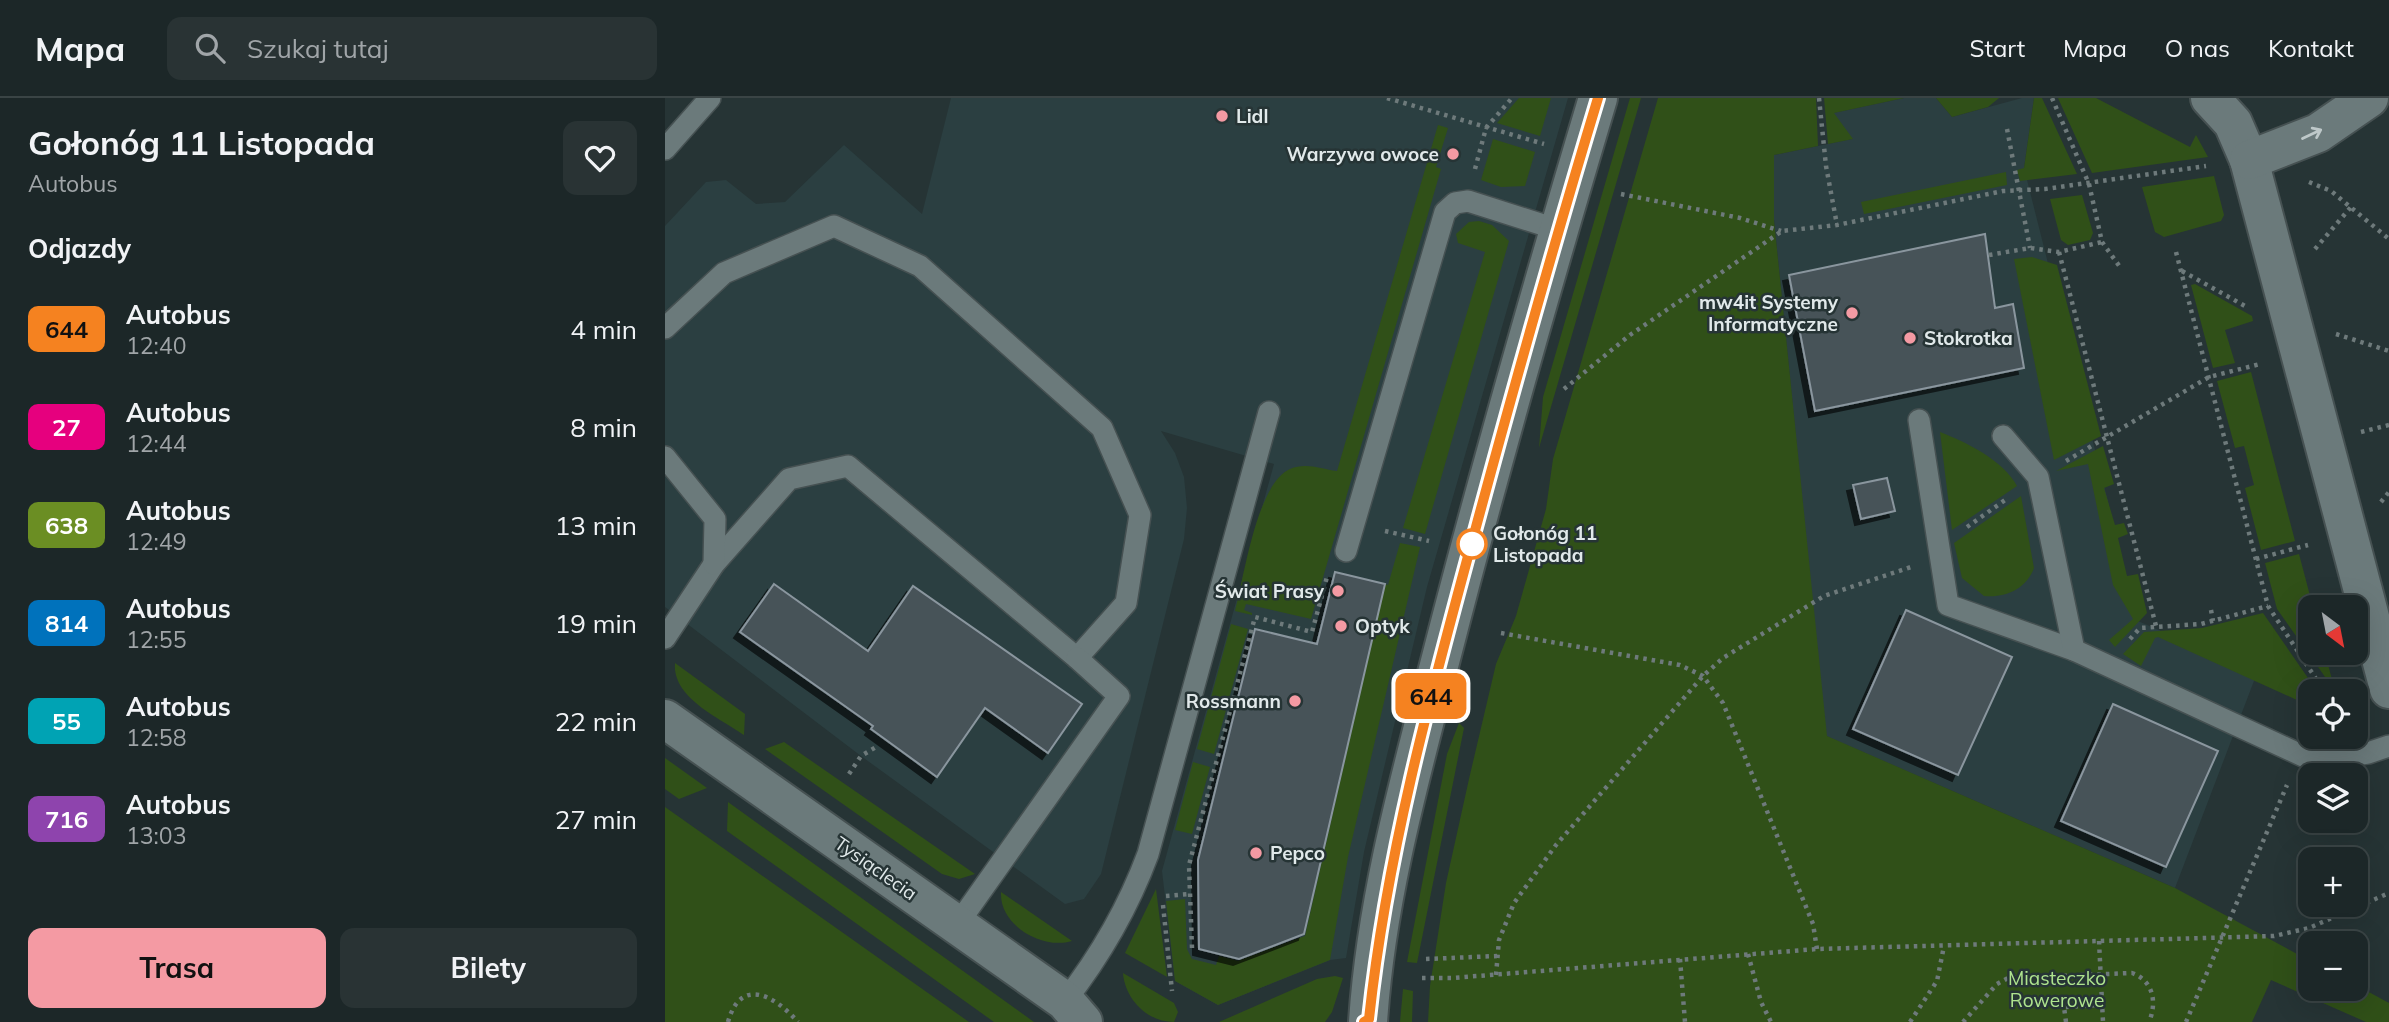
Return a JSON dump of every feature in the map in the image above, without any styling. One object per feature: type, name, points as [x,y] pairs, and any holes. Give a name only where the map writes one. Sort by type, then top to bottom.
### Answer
[{"type":"street","points":[[1367,1021],[1409,782],[1496,447],[1598,98]]},
{"type":"street","points":[[2210,98],[2233,123],[2249,160],[2389,689]]},
{"type":"street","points":[[2249,160],[2318,132],[2369,98]]},
{"type":"street","name":"Tysiąclecia","points":[[665,719],[1074,1011],[1114,1022]]},
{"type":"lane","points":[[665,149],[709,98]]},
{"type":"lane","points":[[1346,551],[1445,212],[1455,203],[1468,201],[1559,230]]},
{"type":"lane","points":[[665,328],[724,273],[834,226],[920,266],[1102,428],[1140,515],[1126,603],[1077,658]]},
{"type":"lane","points":[[1074,1011],[1088,972],[1119,919],[1148,854],[1269,412]]},
{"type":"lane","points":[[1919,420],[1948,605],[2074,650],[2299,757],[2314,761],[2368,753],[2389,746]]},
{"type":"lane","points":[[2003,436],[2038,477],[2074,650]]},
{"type":"lane","points":[[665,457],[715,519],[715,564]]},
{"type":"lane","points":[[665,638],[715,564],[789,479],[848,466],[1119,696],[957,925]]},
{"type":"path","points":[[1387,98],[1546,145]]},
{"type":"path","points":[[1468,201],[1486,128],[1511,98]]},
{"type":"path","points":[[1819,98],[1826,166],[1837,225]]},
{"type":"path","points":[[2052,98],[2089,184],[2102,242],[2120,267]]},
{"type":"path","points":[[2007,130],[2030,248]]},
{"type":"path","points":[[1621,194],[1740,218],[1782,231],[1837,225],[2003,191],[2089,184],[2249,160]]},
{"type":"path","points":[[2307,182],[2331,191],[2389,239]]},
{"type":"path","points":[[2277,267],[2308,256],[2351,207]]},
{"type":"path","points":[[1564,389],[1630,335],[1782,231]]},
{"type":"path","points":[[1989,255],[2030,248],[2059,252],[2102,242]]},
{"type":"path","points":[[2059,252],[2156,626]]},
{"type":"path","points":[[2176,252],[2268,606],[2316,679]]},
{"type":"path","points":[[2181,270],[2250,309],[2292,321]]},
{"type":"path","points":[[2209,377],[2227,372]]},
{"type":"path","points":[[1383,539],[1386,529],[1430,541]]},
{"type":"path","points":[[2256,559],[2329,539],[2347,529]]},
{"type":"path","points":[[1192,948],[1189,866],[1251,623],[1255,617],[1312,632],[1329,571]]},
{"type":"path","points":[[1496,975],[1497,956],[1508,914],[1556,845],[1703,676],[1723,658],[1824,596],[1840,590]]},
{"type":"path","points":[[2106,666],[2140,628],[2213,621],[2268,606]]},
{"type":"path","points":[[2211,610],[2213,621]]},
{"type":"path","points":[[1501,633],[1680,665],[1703,676],[1723,703],[1813,924],[1817,949]]},
{"type":"path","points":[[849,774],[862,756],[876,747]]},
{"type":"path","points":[[2186,1022],[2299,757]]},
{"type":"path","points":[[1162,884],[1172,991]]},
{"type":"path","points":[[1422,978],[1496,975],[1817,949],[2274,936],[2308,928],[2389,893]]},
{"type":"path","points":[[1163,896],[1190,894]]},
{"type":"path","points":[[2099,942],[2103,1022]]},
{"type":"path","points":[[1920,1022],[1912,1020],[1937,981],[1944,946]]},
{"type":"path","points":[[1748,954],[1761,1002],[1771,1022]]},
{"type":"path","points":[[1426,959],[1497,956]]},
{"type":"path","points":[[1679,959],[1685,1022]]},
{"type":"path","points":[[1963,1022],[1997,984],[2008,978],[2132,973],[2145,980],[2154,1003],[2149,1022]]},
{"type":"path","points":[[728,1022],[732,1008],[746,996],[761,995],[780,1002],[798,1022]]},
{"type":"path","points":[[2066,1022],[2064,1007],[2102,1005]]},
{"type":"shaded area","points":[[951,98],[1568,98],[1427,587],[1364,852],[1346,958],[1330,960],[1218,1005],[1175,981],[1162,871],[1274,464],[1161,431],[1175,453],[1184,477],[1187,508],[1184,539],[1101,874],[1084,899],[1065,904],[861,756],[665,607],[665,226],[706,182],[726,180],[756,204],[785,202],[844,145],[922,214]]},
{"type":"shaded area","points":[[1904,98],[1936,98],[1952,117],[2022,98],[2034,98],[2024,168],[2138,621],[2257,673],[2175,888],[1826,736],[1774,220],[1774,155],[1852,139],[1833,113]]},
{"type":"green space","points":[[1519,98],[1551,98],[1540,136],[1497,123]]},
{"type":"green space","points":[[1630,98],[1641,98],[1539,448],[1543,397]]},
{"type":"green space","name":"Miasteczko Rowerowe","points":[[1658,98],[1816,98],[1818,146],[1774,155],[1774,220],[1827,736],[2175,888],[2298,955],[2298,992],[2271,980],[2252,1022],[1428,1022],[1430,986],[1446,883],[1469,779],[1496,664],[1516,616],[1546,509],[1553,459]]},
{"type":"green space","points":[[1824,98],[1904,98],[1834,113],[1853,139],[1828,144]]},
{"type":"green space","points":[[1936,98],[1999,98],[1988,107],[1952,117]]},
{"type":"green space","points":[[2034,98],[2042,98],[2077,174],[2020,181],[2017,170],[2024,168]]},
{"type":"green space","points":[[2058,98],[2096,98],[2190,147],[2196,135],[2208,157],[2092,173]]},
{"type":"green space","points":[[1438,125],[1448,128],[1436,167],[1441,169],[1311,619],[1246,604],[1244,610],[1252,615],[1235,611],[1253,532],[1269,492],[1279,478],[1290,469],[1302,466],[1337,471]]},
{"type":"green space","points":[[1493,139],[1535,152],[1525,186],[1501,187],[1481,180]]},
{"type":"green space","points":[[2006,172],[2007,185],[1864,214],[1861,202]]},
{"type":"green space","points":[[2214,176],[2224,215],[2221,221],[2164,237],[2155,232],[2142,187]]},
{"type":"green space","points":[[2082,195],[2093,233],[2090,240],[2068,245],[2061,240],[2050,199]]},
{"type":"green space","points":[[1479,221],[1492,225],[1509,241],[1425,534],[1403,528],[1485,252],[1458,243],[1456,234],[1469,222]]},
{"type":"green space","points":[[2032,257],[2057,265],[2101,436],[2054,460],[2014,259]]},
{"type":"green space","points":[[2195,284],[2252,316],[2253,321],[2225,330],[2235,363],[2213,368],[2191,285]]},
{"type":"green space","points":[[2251,372],[2295,541],[2261,550],[2245,488],[2254,485],[2244,446],[2235,448],[2217,381]]},
{"type":"green space","points":[[1940,432],[1993,460],[2017,486],[1952,530]]},
{"type":"green space","points":[[2103,446],[2114,484],[2104,488],[2115,525],[2124,523],[2128,534],[2118,538],[2127,576],[2138,574],[2147,613],[2115,647],[2109,640],[2133,619],[2113,585],[2088,464],[2056,471]]},
{"type":"green space","points":[[2021,496],[2034,568],[2026,582],[2014,591],[1984,596],[1962,578],[1954,543]]},
{"type":"green space","points":[[1400,543],[1420,547],[1348,857],[1330,960],[1218,1005],[1175,981],[1166,901],[1185,899],[1187,949],[1192,959],[1216,965],[1219,956],[1238,961],[1305,936],[1385,584],[1388,585]]},
{"type":"green space","points":[[2299,554],[2310,595],[2298,595],[2298,639],[2277,609],[2265,563]]},
{"type":"green space","points":[[2263,613],[2309,679],[2298,679],[2298,701],[2158,637],[2141,666],[2123,654],[2144,632],[2202,628]]},
{"type":"green space","points":[[1231,624],[1248,629],[1214,754],[1197,749]]},
{"type":"green space","points":[[675,663],[745,714],[744,735],[689,697],[676,675]]},
{"type":"green space","points":[[2317,665],[2328,665],[2332,679],[2327,679]]},
{"type":"green space","points":[[1459,723],[1464,728],[1417,963],[1407,962],[1447,754]]},
{"type":"green space","points":[[784,742],[975,874],[959,879],[942,874],[765,749]]},
{"type":"green space","points":[[665,758],[707,788],[679,799],[665,789]]},
{"type":"green space","points":[[1193,762],[1210,767],[1192,834],[1175,830]]},
{"type":"green space","points":[[728,802],[1034,1022],[994,1022],[727,831]]},
{"type":"green space","points":[[665,807],[969,1022],[665,1022]]},
{"type":"green space","points":[[1156,889],[1167,977],[1125,953]]},
{"type":"green space","points":[[1001,892],[1072,941],[1048,942],[1025,932],[1007,915]]},
{"type":"green space","points":[[1123,973],[1174,1003],[1178,1012],[1174,1022],[1155,1018],[1139,1007],[1128,992]]},
{"type":"green space","points":[[1335,976],[1343,978],[1332,1012],[1325,1022],[1219,1022],[1317,979]]},
{"type":"green space","points":[[1403,989],[1413,991],[1412,1022],[1400,1022]]},
{"type":"green space","points":[[2368,992],[2389,1003],[2389,1022],[2366,1022],[2318,1001],[2368,1001]]},
{"type":"building","name":"Stokrotka","points":[[1985,234],[1995,308],[2013,304],[2024,368],[1815,411],[1789,275]]},
{"type":"building","points":[[1887,478],[1895,511],[1861,519],[1853,485]]},
{"type":"building","points":[[1335,572],[1385,584],[1304,934],[1239,959],[1199,949],[1198,860],[1255,629],[1317,644]]},
{"type":"building","points":[[774,584],[868,651],[913,586],[1082,704],[1048,753],[985,708],[937,777],[871,729],[873,726],[740,632]]},
{"type":"building","points":[[1906,610],[2012,657],[1958,775],[1853,729]]},
{"type":"building","points":[[2113,704],[2218,751],[2166,867],[2061,821]]},
{"type":"bus line","name":"644","points":[[1364,1022],[1369,1019],[1374,970],[1393,862],[1427,710],[1496,447],[1598,98]]},
{"type":"place","name":"Lidl","points":[[1222,116]]},
{"type":"place","name":"Warzywa owoce","points":[[1453,154]]},
{"type":"place","name":"mw4it Systemy Informatyczne","points":[[1852,313]]},
{"type":"place","name":"Stokrotka","points":[[1910,338]]},
{"type":"place","name":"Gołonóg 11 Listopada","points":[[1472,544]]},
{"type":"place","name":"Świat Prasy","points":[[1338,591]]},
{"type":"place","name":"Optyk","points":[[1341,626]]},
{"type":"place","name":"Rossmann","points":[[1295,701]]},
{"type":"place","name":"Pepco","points":[[1256,853]]}]
